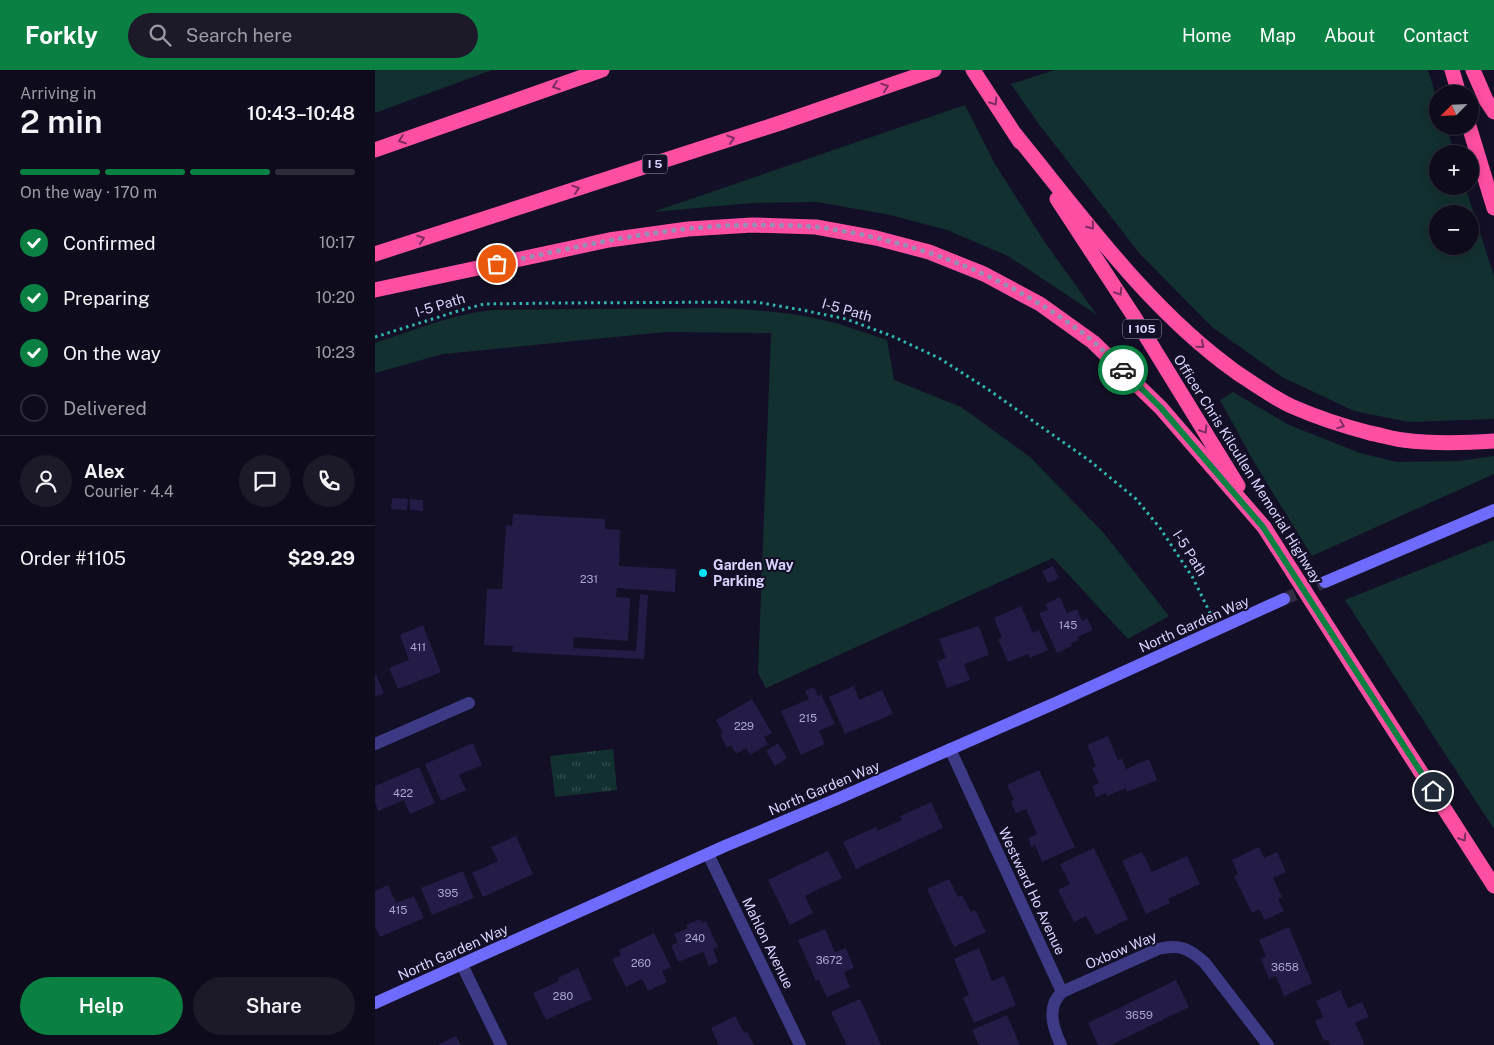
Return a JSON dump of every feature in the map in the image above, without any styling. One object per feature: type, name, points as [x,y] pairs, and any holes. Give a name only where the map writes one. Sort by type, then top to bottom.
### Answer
[{"type":"highway","points":[[375,150],[602,70]]},
{"type":"highway","name":"I 5","points":[[375,254],[783,122],[934,70]]},
{"type":"highway","name":"Officer Chris Kilcullen Memorial Highway","points":[[973,70],[1133,315],[1263,527],[1494,886]]},
{"type":"highway","points":[[1452,70],[1456,85]]},
{"type":"highway","points":[[1473,70],[1486,100],[1494,112]]},
{"type":"highway","points":[[1015,134],[1124,267],[1162,308],[1210,352],[1254,384],[1290,405],[1311,414],[1346,427],[1374,434],[1403,440],[1455,443],[1494,441]]},
{"type":"highway","points":[[1472,135],[1494,208]]},
{"type":"highway","points":[[375,290],[609,240],[688,229],[752,225],[816,227],[894,242],[929,252],[984,274],[1040,304],[1093,342],[1161,408],[1263,527]]},
{"type":"street","points":[[1325,582],[1494,510]]},
{"type":"street","name":"North Garden Way","points":[[375,1003],[708,854],[1060,702],[1284,600]]},
{"type":"street","points":[[375,744],[469,703]]},
{"type":"street","name":"Westward Ho Avenue","points":[[950,749],[1062,992]]},
{"type":"street","name":"Mahlon Avenue","points":[[708,854],[801,1045]]},
{"type":"street","name":"Oxbow Way","points":[[1062,992],[1157,948],[1178,946],[1190,950],[1205,963],[1268,1045]]},
{"type":"street","points":[[462,965],[501,1045]]},
{"type":"street","points":[[1061,1045],[1054,1029],[1052,1013],[1056,998],[1062,992]]},
{"type":"path","name":"I-5 Path","points":[[375,337],[484,304],[756,302],[845,319],[892,336],[939,358],[989,390],[1090,461],[1136,499],[1161,528],[1193,578],[1208,608]]},
{"type":"green space","points":[[375,70],[492,70],[375,113]]},
{"type":"green space","points":[[1055,70],[1428,70],[1433,85],[1429,85],[1429,135],[1449,135],[1452,145],[1429,145],[1429,195],[1468,195],[1471,205],[1429,205],[1429,255],[1479,255],[1479,229],[1494,276],[1494,419],[1409,422],[1354,411],[1282,377],[1212,327],[1140,254],[1038,123],[1011,84]]},
{"type":"green space","points":[[965,105],[995,164],[1044,241],[1097,315],[1008,256],[947,230],[890,215],[817,202],[752,203],[653,212]]},
{"type":"green space","points":[[720,308],[810,317],[839,324],[887,340],[894,380],[961,407],[1030,457],[1103,532],[1169,616],[1128,639],[1053,558],[766,688],[758,673],[771,333],[666,332],[443,354],[375,373],[375,343],[434,323],[478,312],[493,310]]},
{"type":"green space","points":[[1233,392],[1289,425],[1360,453],[1397,462],[1459,461],[1494,456],[1494,474],[1312,556],[1254,462],[1220,400]]},
{"type":"green space","points":[[1494,540],[1494,829],[1345,600]]},
{"type":"green space","points":[[613,749],[617,790],[555,797],[550,756]]},
{"type":"building","points":[[392,498],[408,499],[407,510],[391,509]]},
{"type":"building","points":[[410,499],[423,500],[423,511],[410,510]]},
{"type":"building","points":[[513,514],[605,519],[605,529],[620,530],[619,566],[676,569],[675,592],[617,588],[616,597],[630,598],[628,641],[574,637],[573,648],[636,651],[640,594],[648,595],[644,659],[512,652],[513,646],[484,645],[487,589],[502,589],[506,525],[512,526]]},
{"type":"building","points":[[1053,566],[1059,578],[1048,583],[1042,571]]},
{"type":"building","points":[[1060,597],[1067,613],[1077,609],[1082,621],[1087,618],[1093,630],[1077,637],[1079,640],[1071,643],[1072,646],[1057,653],[1039,613],[1048,610],[1045,604]]},
{"type":"building","points":[[1021,606],[1033,633],[1039,630],[1048,650],[1030,658],[1028,654],[1008,662],[998,639],[1002,638],[994,618]]},
{"type":"building","points":[[423,625],[441,672],[398,689],[389,668],[409,660],[400,635]]},
{"type":"building","points":[[979,626],[989,655],[964,664],[970,680],[947,688],[937,661],[946,658],[939,639]]},
{"type":"building","points":[[375,673],[384,693],[375,697]]},
{"type":"building","points":[[854,686],[859,700],[882,690],[893,714],[845,734],[829,697]]},
{"type":"building","points":[[814,687],[818,696],[821,694],[835,724],[819,731],[825,744],[801,755],[781,711],[809,699],[805,691]]},
{"type":"building","points":[[752,699],[772,733],[764,737],[768,744],[750,755],[746,748],[736,754],[731,745],[727,748],[720,734],[723,733],[716,720]]},
{"type":"building","points":[[1108,736],[1118,760],[1122,759],[1126,769],[1149,759],[1157,780],[1127,792],[1126,788],[1107,796],[1106,793],[1096,797],[1092,786],[1099,783],[1092,768],[1096,766],[1087,745]]},
{"type":"building","points":[[473,743],[482,765],[459,775],[466,790],[441,801],[425,764]]},
{"type":"building","points":[[778,743],[787,758],[775,766],[766,751]]},
{"type":"building","points":[[419,767],[435,803],[410,814],[404,800],[378,811],[375,802],[375,786]]},
{"type":"building","points":[[1039,770],[1075,847],[1042,862],[1035,845],[1031,847],[1028,838],[1037,834],[1026,809],[1016,813],[1011,801],[1014,800],[1007,785]]},
{"type":"building","points":[[931,802],[943,828],[856,869],[843,842],[876,827],[877,831],[902,820],[900,816]]},
{"type":"building","points":[[516,836],[533,874],[483,897],[472,873],[498,861],[491,847]]},
{"type":"building","points":[[1259,847],[1264,858],[1277,852],[1286,872],[1273,878],[1282,897],[1278,899],[1284,911],[1265,920],[1259,909],[1252,913],[1234,876],[1238,874],[1232,860]]},
{"type":"building","points":[[1094,848],[1128,919],[1096,935],[1086,916],[1074,922],[1058,890],[1070,884],[1060,864]]},
{"type":"building","points":[[828,851],[842,878],[805,896],[813,913],[790,925],[768,880]]},
{"type":"building","points":[[1142,852],[1152,872],[1187,856],[1200,884],[1168,899],[1170,903],[1146,914],[1122,861]]},
{"type":"building","points":[[463,871],[474,898],[432,915],[421,888]]},
{"type":"building","points":[[949,879],[958,897],[962,895],[971,912],[975,910],[986,932],[954,947],[927,889]]},
{"type":"building","points":[[388,885],[396,903],[414,896],[424,918],[380,937],[375,926],[375,891]]},
{"type":"building","points":[[700,919],[702,923],[706,921],[718,947],[713,949],[718,962],[709,966],[703,952],[678,962],[671,945],[678,943],[674,934],[688,928],[686,925]]},
{"type":"building","points":[[1289,927],[1312,983],[1284,996],[1276,976],[1269,979],[1261,959],[1266,956],[1259,940]]},
{"type":"building","points":[[825,929],[835,952],[846,948],[854,968],[844,972],[850,987],[827,997],[819,980],[816,981],[798,940]]},
{"type":"building","points":[[654,933],[671,967],[662,971],[667,982],[648,991],[642,979],[626,987],[612,959],[621,955],[619,950]]},
{"type":"building","points":[[979,948],[992,981],[1004,976],[1016,1005],[974,1023],[963,998],[969,995],[954,959]]},
{"type":"building","points":[[578,968],[592,999],[546,1020],[533,993],[559,981],[558,978]]},
{"type":"building","points":[[1176,980],[1189,1007],[1111,1045],[1098,1045],[1088,1023]]},
{"type":"building","points":[[1340,990],[1348,1008],[1362,1002],[1369,1017],[1355,1023],[1365,1045],[1330,1045],[1328,1040],[1324,1041],[1315,1021],[1323,1017],[1316,1001]]},
{"type":"building","points":[[860,999],[881,1045],[847,1045],[831,1012]]},
{"type":"building","points":[[1007,1015],[1020,1045],[979,1045],[972,1030]]},
{"type":"building","points":[[735,1016],[744,1033],[747,1032],[754,1045],[719,1045],[711,1028]]},
{"type":"building","points":[[456,1036],[461,1045],[438,1045]]},
{"type":"tunnel","points":[[1284,599],[1325,582]]},
{"type":"way so far","points":[[497,264],[609,240],[688,229],[752,225],[816,227],[876,238],[929,252],[984,274],[1040,304],[1093,342],[1123,370]]},
{"type":"place","name":"Garden Way Parking","points":[[703,573]]},
{"type":"route","points":[[1123,370],[1161,408],[1263,527],[1433,791]]}]
